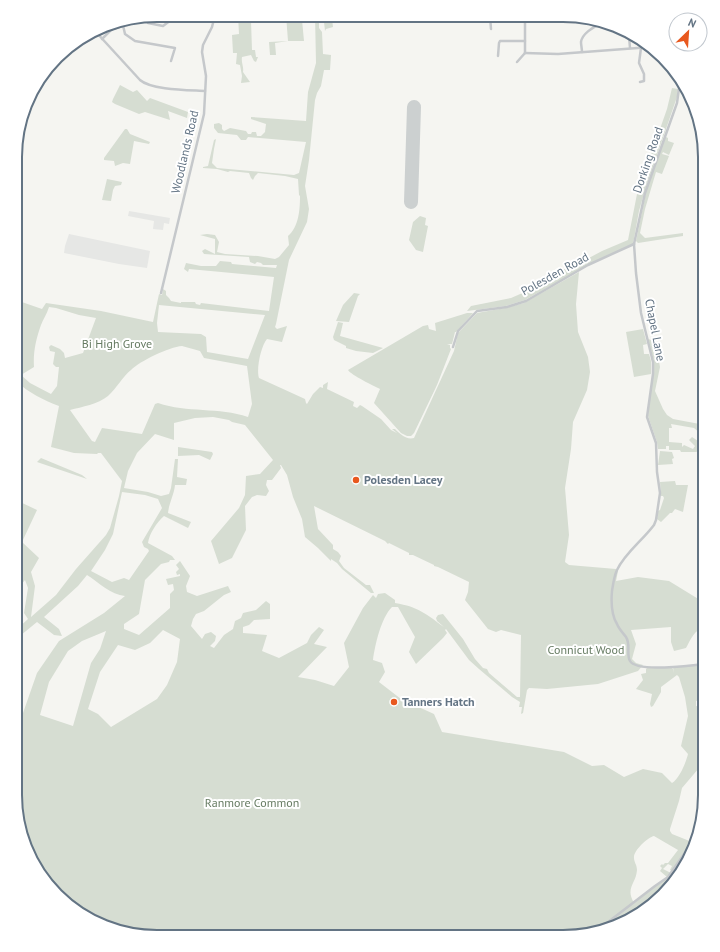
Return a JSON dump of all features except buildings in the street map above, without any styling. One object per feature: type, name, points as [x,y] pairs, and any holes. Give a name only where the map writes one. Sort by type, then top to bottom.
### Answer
[{"type":"street","points":[[148,23],[163,26],[168,22]]},
{"type":"street","name":"Woodlands Road","points":[[161,293],[204,114],[206,72],[202,52],[203,45],[213,22]]},
{"type":"street","points":[[490,22],[491,29]]},
{"type":"street","points":[[517,62],[525,53],[525,22]]},
{"type":"street","points":[[582,52],[582,38],[595,26]]},
{"type":"street","points":[[123,27],[125,34],[135,41],[175,48],[171,61]]},
{"type":"street","points":[[102,39],[111,30]]},
{"type":"street","points":[[99,35],[146,85],[205,91]]},
{"type":"street","points":[[629,40],[630,48]]},
{"type":"street","points":[[498,56],[500,41],[525,41]]},
{"type":"street","points":[[525,53],[558,54],[641,48],[639,63],[644,80],[640,82]]},
{"type":"street","name":"Dorking Road","points":[[634,244],[645,193],[677,103],[679,89]]},
{"type":"street","name":"Polesden Road","points":[[453,347],[458,331],[477,311],[507,307],[526,301],[588,266],[634,244]]},
{"type":"street","name":"Chapel Lane","points":[[634,244],[641,313],[653,362],[653,374],[647,417],[656,443],[657,472],[660,493],[654,525],[627,556],[616,572],[612,596],[612,609],[617,625],[628,642],[630,660],[634,664],[640,666],[673,667],[698,665]]},
{"type":"street","points":[[608,922],[668,877],[685,853]]},
{"type":"shaded area","points":[[129,211],[170,218],[169,224],[164,223],[163,230],[153,229],[154,221],[128,216]]},
{"type":"shaded area","points":[[69,234],[150,251],[147,268],[64,253]]},
{"type":"green space","points":[[238,22],[251,22],[252,50],[255,50],[256,57],[258,57],[256,62],[251,55],[242,57],[243,72],[250,82],[241,83],[242,76],[240,65],[236,64],[237,53],[233,53],[232,35],[239,34]]},
{"type":"green space","points":[[287,22],[302,22],[304,41],[288,41]]},
{"type":"green space","points":[[315,22],[319,22],[319,28],[322,32],[323,54],[331,55],[330,70],[324,70],[321,86],[315,100],[305,186],[309,209],[307,222],[289,260],[275,327],[277,329],[287,326],[282,342],[267,339],[265,342],[261,352],[259,364],[259,378],[305,399],[307,404],[313,394],[320,387],[323,388],[323,385],[328,382],[327,389],[354,402],[353,406],[357,408],[360,405],[362,406],[381,419],[391,430],[397,433],[392,429],[395,429],[401,435],[414,438],[454,351],[458,333],[477,313],[524,303],[579,272],[576,304],[578,332],[588,357],[590,372],[587,390],[573,422],[571,449],[565,488],[569,535],[565,562],[569,565],[616,569],[618,571],[616,581],[638,577],[669,581],[698,599],[698,630],[691,638],[686,648],[674,651],[671,642],[671,627],[631,630],[636,644],[632,659],[636,663],[643,665],[638,671],[598,684],[547,689],[529,688],[527,690],[523,713],[521,714],[522,707],[519,707],[520,702],[512,697],[469,660],[446,629],[445,630],[447,633],[443,638],[416,664],[409,652],[415,637],[398,607],[392,607],[385,618],[377,640],[373,660],[382,663],[385,672],[379,682],[401,699],[434,714],[442,732],[564,752],[592,766],[604,765],[624,777],[643,769],[662,773],[672,783],[680,774],[688,754],[681,746],[688,716],[685,697],[679,677],[677,675],[661,687],[661,692],[651,707],[650,704],[652,694],[636,689],[643,680],[641,674],[646,673],[647,668],[671,667],[674,673],[673,667],[698,665],[698,700],[696,701],[696,706],[698,706],[698,769],[682,788],[670,829],[672,834],[690,841],[684,855],[664,884],[638,907],[615,920],[580,929],[563,930],[140,929],[105,920],[75,902],[50,877],[36,855],[29,838],[23,812],[22,795],[22,713],[37,673],[59,641],[104,613],[125,596],[110,591],[87,575],[78,586],[44,617],[59,629],[62,636],[54,635],[37,622],[22,634],[22,625],[28,619],[24,613],[28,588],[25,580],[22,584],[22,542],[39,558],[31,572],[35,586],[31,617],[56,595],[76,569],[106,535],[110,528],[122,481],[101,453],[74,453],[51,447],[59,406],[36,396],[22,386],[22,376],[30,383],[51,394],[57,386],[59,367],[56,367],[53,364],[55,352],[50,351],[49,347],[51,345],[60,349],[64,353],[65,358],[83,353],[96,318],[49,307],[36,340],[34,367],[22,374],[22,302],[42,309],[46,303],[101,311],[153,322],[159,294],[162,295],[163,289],[166,291],[166,295],[171,301],[181,303],[195,302],[196,304],[200,305],[201,303],[269,311],[274,277],[189,269],[188,272],[184,269],[186,263],[201,266],[216,266],[220,261],[231,262],[232,264],[276,268],[277,265],[263,265],[257,262],[255,264],[250,262],[249,257],[204,254],[202,251],[205,249],[215,254],[215,239],[200,235],[215,235],[219,242],[217,252],[275,259],[279,257],[289,245],[288,236],[295,228],[297,223],[300,206],[298,179],[258,173],[253,180],[249,173],[228,172],[203,167],[208,166],[214,140],[216,139],[212,163],[217,168],[294,175],[299,173],[306,142],[248,137],[246,140],[241,140],[237,135],[218,133],[214,128],[214,124],[219,123],[222,125],[222,129],[224,131],[230,128],[246,131],[248,134],[256,132],[257,136],[261,136],[265,132],[266,124],[251,119],[251,117],[306,121],[308,92],[316,63]],"holes":[[[159,305],[265,315],[248,359],[207,352],[206,337],[201,334],[158,332],[157,323]],[[182,346],[200,351],[204,358],[247,366],[252,404],[248,417],[226,412],[180,408],[158,403],[155,404],[142,434],[102,428],[95,442],[92,441],[70,410],[90,405],[104,399],[135,366],[176,347]],[[213,417],[245,425],[273,460],[260,474],[246,476],[245,495],[239,508],[211,541],[219,564],[232,558],[246,530],[245,506],[252,497],[257,495],[266,496],[269,491],[266,485],[267,480],[272,480],[281,468],[281,465],[287,475],[293,497],[302,519],[305,537],[331,561],[331,559],[337,563],[371,593],[374,593],[370,585],[366,585],[344,568],[339,561],[341,556],[333,549],[333,545],[318,529],[314,506],[385,541],[388,544],[389,543],[409,553],[409,555],[413,555],[469,582],[465,600],[488,629],[496,632],[501,630],[521,635],[520,697],[517,697],[489,673],[487,669],[483,668],[443,614],[438,615],[436,618],[437,621],[444,627],[416,609],[395,603],[395,600],[385,593],[378,594],[376,598],[373,595],[363,608],[344,643],[349,667],[334,686],[315,680],[298,677],[327,647],[314,644],[324,630],[319,627],[311,635],[307,643],[279,658],[262,651],[267,635],[243,633],[243,627],[249,625],[254,620],[270,619],[270,604],[266,601],[256,610],[243,613],[241,618],[235,621],[233,629],[224,635],[214,648],[210,646],[215,641],[216,636],[211,632],[205,634],[202,639],[191,626],[193,619],[196,614],[204,611],[224,595],[231,592],[228,586],[197,596],[187,592],[186,586],[190,576],[180,561],[176,565],[179,569],[176,572],[177,575],[180,574],[180,576],[166,579],[168,585],[173,584],[174,590],[170,594],[170,608],[139,635],[124,629],[124,624],[139,614],[145,580],[161,564],[169,562],[170,560],[175,560],[172,556],[148,543],[154,528],[164,516],[188,528],[191,522],[168,513],[175,485],[186,485],[187,479],[177,477],[178,459],[175,459],[169,494],[161,496],[124,488],[128,471],[137,453],[155,434],[174,440],[174,423],[195,418]],[[122,492],[145,495],[158,499],[162,508],[142,542],[144,547],[149,551],[129,580],[124,578],[112,582],[91,571],[105,550],[113,534]],[[163,630],[180,639],[177,662],[167,685],[157,699],[111,727],[98,714],[88,709],[100,672],[118,645],[135,650],[150,643]],[[106,631],[100,649],[91,663],[73,726],[40,715],[49,682],[68,651],[82,641]],[[654,836],[678,850],[668,863],[660,866],[662,868],[660,871],[667,877],[671,873],[668,877],[634,903],[631,893],[637,870],[634,855],[641,845],[651,837]],[[684,855],[671,873],[663,869],[668,864],[672,866],[670,870],[672,871]]]},
{"type":"green space","points":[[324,22],[332,22],[333,27],[326,29],[325,31]]},
{"type":"green space","points":[[288,41],[275,43],[276,55],[270,55],[269,42]]},
{"type":"green space","points":[[120,85],[133,92],[137,90],[147,101],[150,98],[188,112],[187,118],[168,111],[170,120],[145,112],[139,114],[115,104],[112,102]]},
{"type":"green space","points":[[672,88],[678,89],[677,97],[645,190],[639,211],[633,244],[590,264],[525,300],[506,306],[467,311],[471,306],[511,298],[534,288],[557,275],[559,269],[566,269],[569,265],[574,266],[602,251],[628,240],[637,194],[667,109]]},
{"type":"green space","points":[[125,129],[127,129],[130,134],[150,142],[149,144],[134,141],[130,164],[123,163],[115,166],[114,161],[104,160],[104,158]]},
{"type":"green space","points":[[664,138],[668,138],[668,141],[674,143],[669,155],[663,152],[662,154],[669,156],[662,174],[656,172],[645,209],[640,233],[645,238],[683,233],[683,236],[638,243],[636,241],[646,192]]},
{"type":"green space","points":[[107,179],[122,182],[121,185],[115,186],[111,201],[102,200]]},
{"type":"green space","points":[[420,216],[426,218],[425,225],[428,226],[423,252],[416,250],[409,240],[413,222]]},
{"type":"green space","points":[[354,293],[360,294],[349,322],[336,321],[343,305]]},
{"type":"green space","points":[[467,313],[473,313],[455,332],[452,344],[447,344],[450,345],[451,349],[437,385],[414,433],[411,436],[407,436],[401,433],[374,403],[380,389],[348,370],[423,326],[428,325],[429,329],[436,331],[435,323]]},
{"type":"green space","points":[[338,322],[343,323],[340,336],[383,348],[373,353],[346,348],[346,346],[334,340],[333,337]]},
{"type":"green space","points":[[643,329],[647,344],[643,345],[644,354],[649,354],[651,361],[651,374],[634,377],[626,332]]},
{"type":"green space","points":[[648,339],[655,341],[660,367],[655,391],[663,409],[667,415],[673,419],[698,424],[698,431],[694,428],[671,424],[672,428],[669,428],[669,442],[682,443],[682,447],[684,445],[693,449],[695,446],[689,440],[692,437],[698,441],[698,451],[681,452],[680,450],[669,450],[669,446],[666,446],[666,449],[658,449],[648,416],[654,362]]},
{"type":"green space","points":[[178,447],[212,452],[213,454],[210,460],[199,455],[178,456]]},
{"type":"green space","points":[[660,451],[672,452],[674,458],[672,459],[673,464],[658,465]]},
{"type":"green space","points":[[41,458],[82,475],[87,479],[37,462]]},
{"type":"green space","points":[[675,481],[676,485],[688,485],[683,512],[675,509],[661,522],[657,519],[658,511],[660,510],[664,498],[661,496],[660,482]]},
{"type":"green space","points":[[22,503],[37,510],[22,542]]},
{"type":"runway","points":[[411,202],[414,107]]},
{"type":"place","name":"Polesden Lacey","points":[[356,480]]},
{"type":"place","name":"Tanners Hatch","points":[[394,702]]},
{"type":"park label","name":"Bi High Grove","points":[[117,344]]},
{"type":"park label","name":"Connicut Wood","points":[[586,650]]},
{"type":"park label","name":"Ranmore Common","points":[[252,803]]}]
